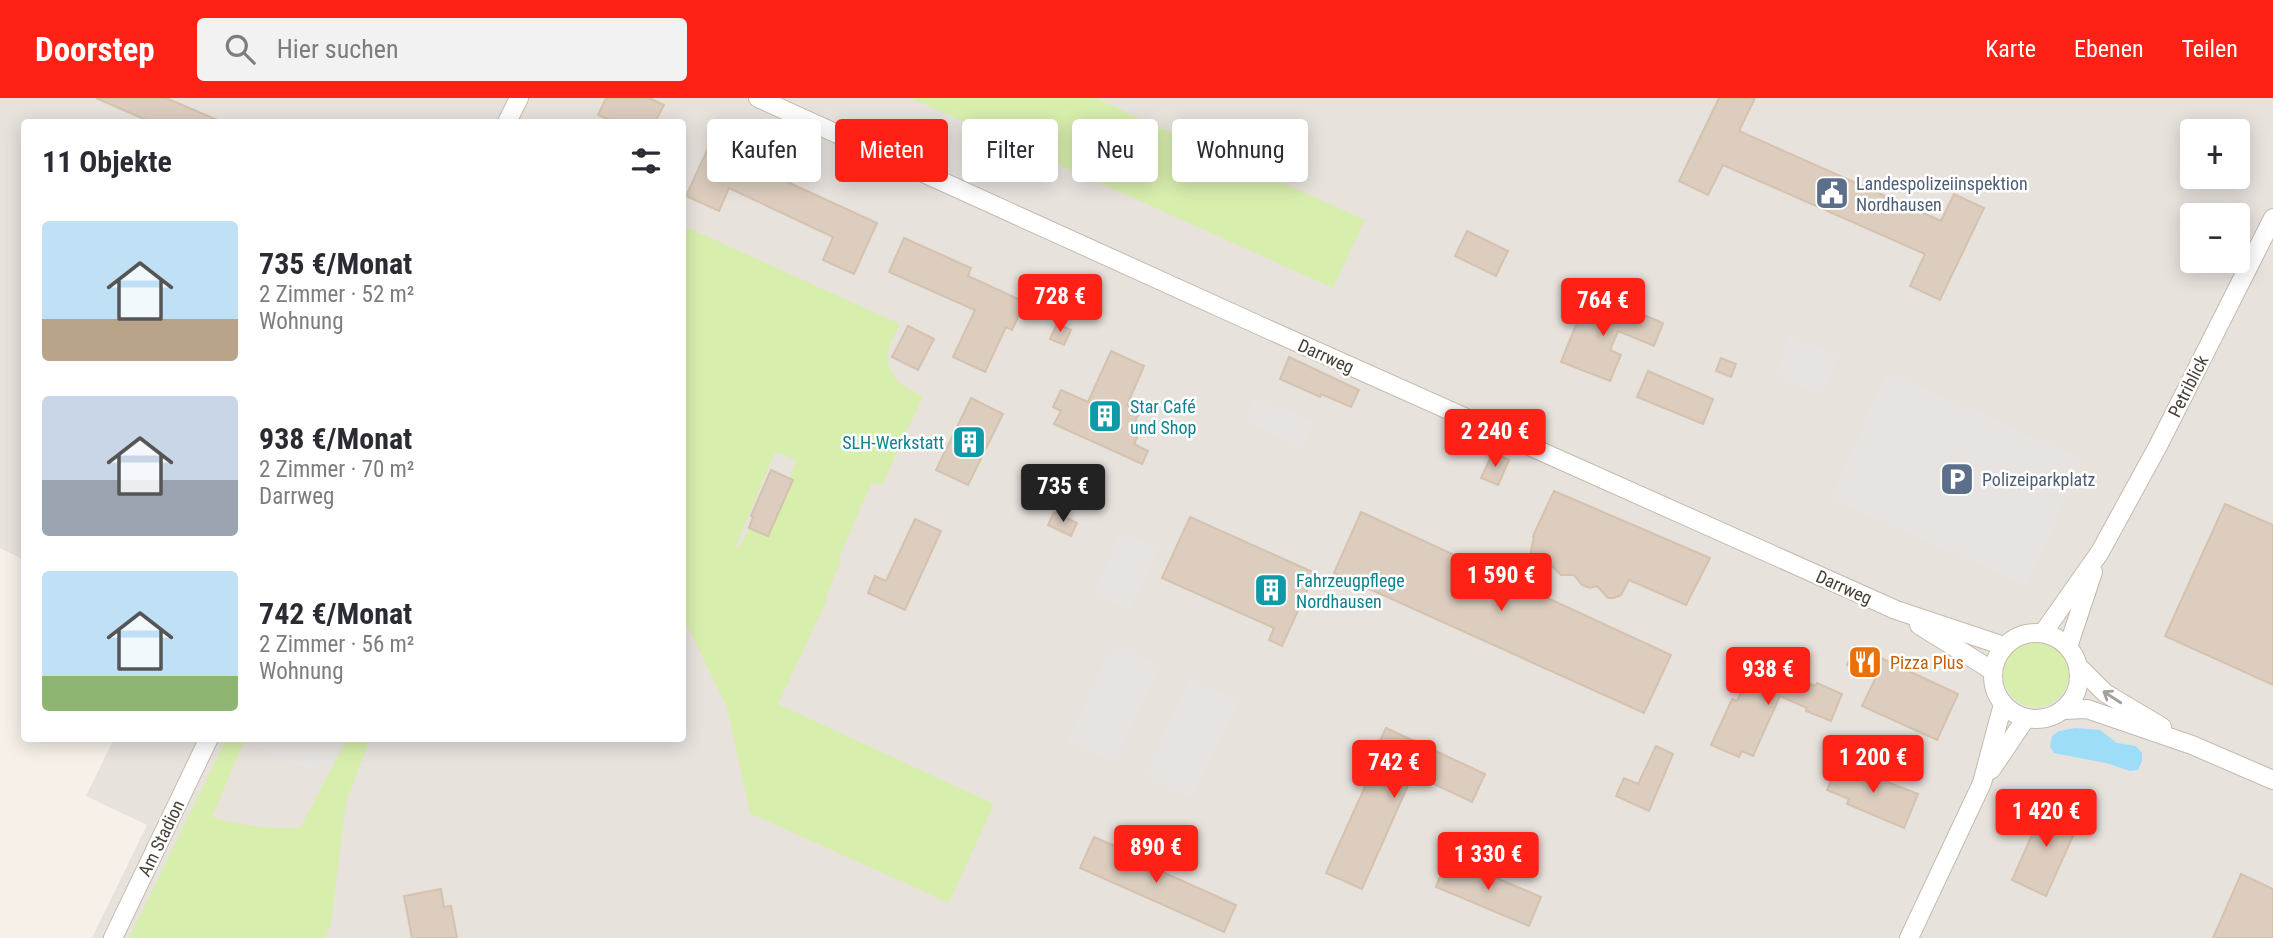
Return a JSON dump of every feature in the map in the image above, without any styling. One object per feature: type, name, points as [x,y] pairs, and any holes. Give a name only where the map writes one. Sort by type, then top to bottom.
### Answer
[{"type":"street","points":[[509,119],[519,98]]},
{"type":"street","name":"Darrweg","points":[[758,98],[1896,610],[2004,646]]},
{"type":"street","name":"Petriblick","points":[[2043,633],[2100,552],[2158,446],[2273,218]]},
{"type":"street","name":"Petriblick","points":[[2068,647],[2100,552]]},
{"type":"street","name":"Darrweg","points":[[1896,610],[1993,671]]},
{"type":"street","points":[[2078,666],[2079,682],[2076,693],[2063,710],[2039,719],[2013,713],[2003,704],[1993,683],[1995,661],[2004,646],[2023,634],[2043,633],[2058,638],[2068,647],[2078,666],[2105,693],[2192,745]]},
{"type":"street","points":[[1982,783],[2003,704]]},
{"type":"street","points":[[2063,710],[2087,709],[2192,745],[2273,780]]},
{"type":"street","points":[[1909,938],[1982,783],[2026,718]]},
{"type":"street","name":"Am Stadion","points":[[113,938],[207,742]]},
{"type":"shaded area","points":[[0,98],[2273,98],[2273,938],[92,938],[147,825],[86,796],[113,742],[686,742],[686,119],[21,119],[21,558],[0,548]]},
{"type":"shaded area","points":[[1791,336],[1838,357],[1820,396],[1774,376]]},
{"type":"shaded area","name":"Polizeiparkplatz","points":[[1887,372],[2083,459],[2027,586],[1831,499]]},
{"type":"shaded area","points":[[1255,397],[1315,423],[1304,448],[1245,422]]},
{"type":"shaded area","points":[[1118,537],[1131,537],[1158,549],[1130,611],[1092,594]]},
{"type":"shaded area","points":[[1113,644],[1161,667],[1115,764],[1066,741]]},
{"type":"shaded area","points":[[1190,679],[1239,702],[1192,799],[1144,776]]},
{"type":"shaded area","points":[[249,742],[341,742],[330,766],[320,761],[314,773]]},
{"type":"green space","points":[[911,98],[1095,98],[1141,119],[1072,119],[1072,170],[1058,164],[1058,119],[962,121]]},
{"type":"green space","points":[[1158,126],[1172,133],[1172,182],[1281,182],[1365,220],[1333,288],[1098,182],[1158,182]]},
{"type":"green space","points":[[686,227],[900,324],[888,352],[890,370],[904,386],[923,396],[882,485],[872,482],[838,560],[841,562],[826,596],[828,598],[778,704],[994,804],[949,903],[750,813],[727,708],[686,626]],"holes":[[[775,452],[796,460],[789,478],[793,480],[768,536],[749,528],[740,547],[736,546]]]},
{"type":"green space","points":[[2036,641],[2049,644],[2059,651],[2066,661],[2069,674],[2066,687],[2059,697],[2049,704],[2036,707],[2023,704],[2013,697],[2006,687],[2003,674],[2006,661],[2013,651],[2023,644]]},
{"type":"green space","points":[[225,742],[244,742],[212,817],[244,825],[300,828],[345,742],[369,742],[346,803],[331,923],[325,938],[129,938]]},
{"type":"water","points":[[2075,728],[2100,730],[2117,743],[2136,746],[2142,753],[2138,770],[2130,771],[2106,763],[2054,753],[2050,747],[2052,736],[2059,731]]},
{"type":"building","points":[[96,98],[166,98],[215,119],[144,119]]},
{"type":"building","points":[[606,98],[649,98],[664,105],[657,119],[608,119],[598,115]]},
{"type":"building","points":[[1719,98],[1755,98],[1739,131],[1941,221],[1954,194],[1984,208],[1940,300],[1910,286],[1925,254],[1723,165],[1708,195],[1679,181]]},
{"type":"building","points":[[707,150],[707,182],[788,182],[877,223],[854,274],[823,260],[833,237],[729,188],[719,211],[686,196]]},
{"type":"building","points":[[1467,231],[1508,251],[1496,276],[1455,256]]},
{"type":"building","points":[[904,238],[971,268],[968,276],[1025,302],[1012,330],[1006,327],[985,372],[953,357],[975,310],[889,272]]},
{"type":"building","points":[[1572,298],[1618,319],[1621,309],[1663,323],[1654,346],[1618,331],[1610,350],[1621,355],[1610,381],[1561,362],[1578,320],[1565,314]]},
{"type":"building","points":[[1057,324],[1071,330],[1064,345],[1050,339]]},
{"type":"building","points":[[908,326],[934,339],[918,370],[892,357]]},
{"type":"building","points":[[1111,351],[1144,366],[1127,405],[1140,411],[1135,421],[1143,425],[1134,444],[1148,451],[1142,464],[1054,424],[1061,411],[1053,407],[1061,390],[1088,402]]},
{"type":"building","points":[[1289,357],[1359,390],[1351,407],[1280,379]]},
{"type":"building","points":[[1721,358],[1736,364],[1731,377],[1716,371]]},
{"type":"building","points":[[1648,371],[1713,399],[1703,424],[1637,397]]},
{"type":"building","name":"SLH-Werkstatt","points":[[971,398],[1003,414],[968,485],[936,470]]},
{"type":"building","points":[[1493,452],[1509,460],[1498,485],[1481,478]]},
{"type":"building","points":[[771,470],[793,480],[768,536],[749,528],[753,517],[751,516]]},
{"type":"building","points":[[1554,491],[1710,558],[1686,605],[1629,580],[1621,595],[1608,598],[1597,586],[1590,588],[1582,585],[1574,575],[1561,575],[1550,564],[1535,565],[1530,556],[1533,536]]},
{"type":"building","points":[[2225,504],[2273,525],[2273,685],[2165,636]]},
{"type":"building","points":[[1054,512],[1077,523],[1071,536],[1048,525]]},
{"type":"building","points":[[1361,512],[1671,655],[1644,713],[1334,573]]},
{"type":"building","points":[[1190,517],[1315,573],[1282,646],[1269,640],[1274,628],[1162,578]]},
{"type":"building","points":[[915,519],[941,531],[905,610],[868,593],[875,576],[886,581]]},
{"type":"building","points":[[1855,646],[1958,694],[1937,740],[1862,706],[1876,677],[1847,665]]},
{"type":"building","points":[[1758,658],[1815,686],[1817,683],[1842,694],[1831,721],[1780,696],[1753,756],[1742,751],[1739,757],[1711,745],[1732,699],[1737,701]]},
{"type":"building","points":[[1386,728],[1485,774],[1472,802],[1413,774],[1362,889],[1326,873],[1378,758],[1373,756]]},
{"type":"building","points":[[1656,746],[1673,754],[1649,811],[1616,796],[1624,778],[1638,784]]},
{"type":"building","points":[[1839,763],[1918,794],[1904,828],[1847,804],[1849,799],[1827,790]]},
{"type":"building","points":[[2046,803],[2081,818],[2046,896],[2012,880]]},
{"type":"building","points":[[1094,837],[1129,852],[1127,856],[1236,905],[1224,932],[1080,868]]},
{"type":"building","points":[[1448,857],[1541,897],[1529,926],[1436,887]]},
{"type":"building","points":[[2241,874],[2273,889],[2273,938],[2213,938]]},
{"type":"building","points":[[441,889],[444,907],[451,906],[457,938],[412,938],[404,896]]},
{"type":"place","name":"Landespolizeiinspektion Nordhausen","points":[[1832,193]]},
{"type":"place","name":"Star Café und Shop","points":[[1105,416]]},
{"type":"place","name":"SLH-Werkstatt","points":[[969,442]]},
{"type":"place","name":"Polizeiparkplatz","points":[[1957,479]]},
{"type":"place","name":"Fahrzeugpflege Nordhausen","points":[[1271,590]]},
{"type":"place","name":"Pizza Plus","points":[[1865,662]]}]
